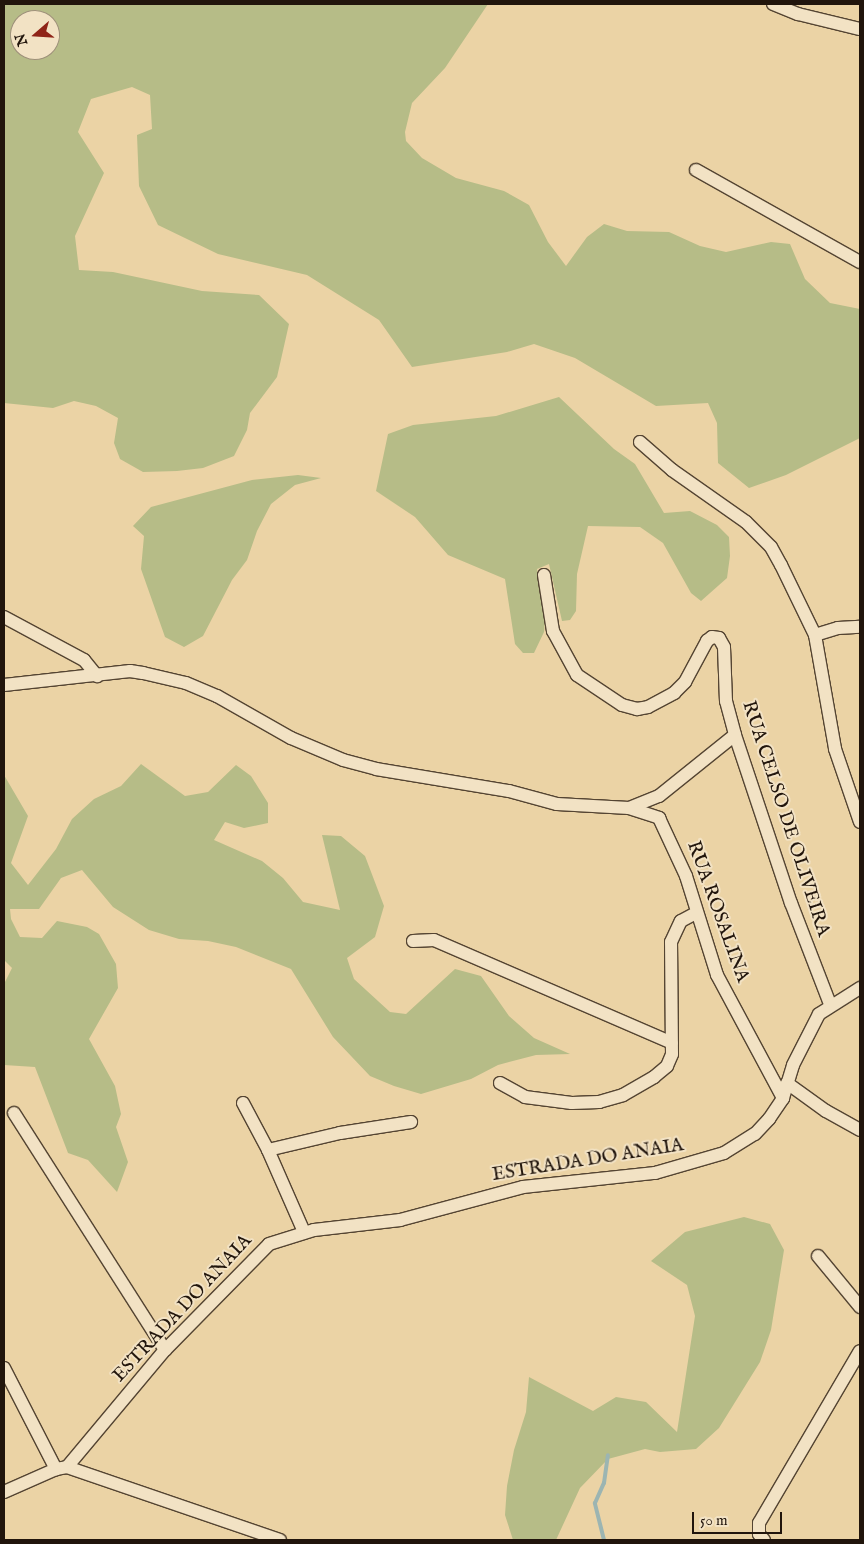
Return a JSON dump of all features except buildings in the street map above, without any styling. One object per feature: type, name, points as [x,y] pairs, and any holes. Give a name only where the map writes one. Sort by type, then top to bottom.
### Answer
[{"type":"street","points":[[773,4],[798,14],[860,30]]},
{"type":"street","points":[[696,170],[860,262]]},
{"type":"street","points":[[640,442],[672,470],[759,534],[795,588],[815,635],[835,749],[860,822]]},
{"type":"street","name":"RUA CELSO DE OLIVEIRA","points":[[544,575],[554,631],[577,675],[622,705],[637,709],[648,707],[674,693],[686,682],[707,641],[712,637],[719,638],[724,647],[726,700],[734,735],[830,1004]]},
{"type":"street","points":[[4,617],[84,660],[97,676]]},
{"type":"street","points":[[815,635],[838,628],[860,627]]},
{"type":"street","points":[[4,685],[130,671],[186,683],[217,696],[321,752],[376,769],[509,791],[557,804],[629,808],[659,818]]},
{"type":"street","points":[[629,808],[659,796],[734,735]]},
{"type":"street","name":"RUA ROSALINA","points":[[659,796],[656,811],[686,876],[696,913],[717,975],[783,1098]]},
{"type":"street","points":[[500,1083],[525,1097],[572,1104],[598,1102],[623,1095],[654,1077],[667,1066],[672,1043],[671,942],[681,921],[696,913]]},
{"type":"street","points":[[413,941],[434,940],[672,1043]]},
{"type":"street","name":"ESTRADA DO ANAIA","points":[[61,1468],[165,1350],[269,1244],[304,1232],[400,1220],[523,1187],[655,1173],[724,1153],[756,1134],[783,1098],[787,1083],[812,1023],[830,1004],[860,988]]},
{"type":"street","points":[[787,1083],[826,1112],[860,1130]]},
{"type":"street","points":[[243,1104],[268,1150],[304,1232]]},
{"type":"street","points":[[14,1113],[165,1350]]},
{"type":"street","points":[[268,1150],[340,1132],[411,1122]]},
{"type":"street","points":[[818,1256],[860,1307]]},
{"type":"street","points":[[761,1537],[757,1529],[762,1516],[860,1351]]},
{"type":"street","points":[[4,1368],[61,1468],[246,1535],[280,1540]]},
{"type":"street","points":[[4,1492],[61,1468]]},
{"type":"green space","points":[[4,4],[488,4],[445,68],[412,103],[405,132],[406,141],[422,158],[456,178],[504,191],[529,205],[548,242],[566,266],[587,237],[604,224],[627,231],[669,232],[700,246],[726,252],[771,242],[790,244],[805,279],[830,303],[860,309],[860,438],[786,475],[749,488],[718,463],[717,423],[708,403],[656,406],[575,358],[534,344],[507,352],[412,367],[379,320],[307,275],[218,254],[158,225],[139,186],[137,135],[152,129],[150,95],[132,87],[91,99],[78,132],[104,173],[75,236],[79,270],[113,272],[202,291],[259,295],[289,324],[277,377],[250,413],[247,430],[234,456],[203,468],[143,472],[120,459],[114,443],[118,418],[96,406],[74,401],[53,408],[4,403]]},
{"type":"green space","points":[[559,397],[614,449],[635,464],[664,513],[690,511],[717,525],[729,537],[730,556],[727,578],[701,601],[691,593],[663,543],[640,527],[588,526],[577,574],[576,611],[570,620],[562,621],[549,564],[537,569],[545,619],[544,632],[534,653],[523,653],[515,644],[505,579],[448,555],[415,517],[376,491],[388,434],[413,425],[496,416]]},
{"type":"green space","points":[[298,475],[321,478],[295,485],[271,504],[257,531],[247,560],[232,580],[203,636],[184,647],[165,637],[141,569],[144,536],[133,526],[151,507],[252,480]]},
{"type":"green space","points":[[141,764],[185,796],[208,792],[236,765],[251,776],[268,803],[268,823],[244,828],[225,822],[214,840],[262,861],[283,878],[303,902],[340,910],[322,835],[341,836],[365,856],[384,906],[375,937],[347,958],[354,979],[390,1012],[406,1014],[455,969],[481,976],[509,1016],[534,1038],[570,1054],[536,1055],[498,1065],[471,1079],[421,1094],[394,1086],[370,1076],[333,1037],[291,969],[236,947],[208,941],[179,939],[149,930],[113,907],[82,870],[61,878],[39,909],[10,909],[11,919],[20,937],[42,938],[57,921],[87,927],[99,934],[116,964],[118,988],[89,1039],[115,1086],[121,1114],[116,1127],[128,1162],[117,1192],[88,1160],[68,1153],[35,1067],[4,1065],[4,984],[12,968],[4,960],[4,775],[28,816],[11,863],[28,885],[56,849],[72,819],[94,799],[121,786]]},
{"type":"green space","points":[[744,1217],[770,1224],[784,1250],[771,1330],[760,1362],[719,1428],[696,1449],[660,1452],[645,1449],[608,1459],[580,1488],[556,1540],[513,1540],[505,1515],[507,1486],[514,1450],[526,1412],[529,1377],[593,1411],[616,1397],[646,1402],[677,1432],[695,1316],[687,1285],[651,1261],[685,1232]]},
{"type":"waterway","points":[[604,1540],[595,1503],[604,1483],[608,1455]]}]
